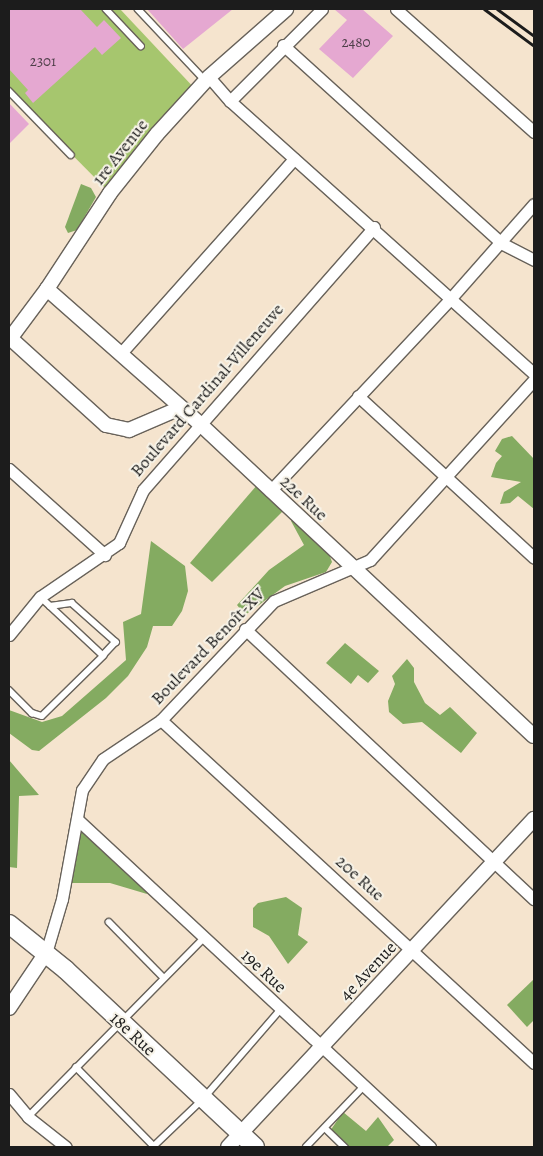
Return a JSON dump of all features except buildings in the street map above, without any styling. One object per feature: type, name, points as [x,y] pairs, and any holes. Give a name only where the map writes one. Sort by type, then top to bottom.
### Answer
[{"type":"main road","name":"18e Rue","points":[[9,924],[46,952],[255,1147]]},
{"type":"street","name":"1re Avenue","points":[[9,338],[47,289],[132,163],[208,79],[286,9]]},
{"type":"street","points":[[230,101],[283,45],[322,9]]},
{"type":"street","points":[[396,9],[534,132]]},
{"type":"street","points":[[283,45],[500,243],[534,260]]},
{"type":"street","points":[[208,79],[294,159],[374,227],[534,374]]},
{"type":"street","points":[[122,353],[294,159]]},
{"type":"street","points":[[270,492],[451,298],[534,204]]},
{"type":"street","name":"Boulevard Cardinal-Villeneuve","points":[[10,631],[40,597],[105,555],[119,543],[143,490],[199,423],[374,227]]},
{"type":"street","name":"22e Rue","points":[[47,289],[122,353],[180,408],[199,423],[270,492],[534,736]]},
{"type":"street","points":[[9,338],[106,425],[129,430],[180,408]]},
{"type":"street","name":"Boulevard Benoît-XV","points":[[9,1008],[46,952],[62,899],[82,790],[103,759],[161,720],[245,629],[274,601],[370,560],[534,380]]},
{"type":"street","points":[[358,396],[534,558]]},
{"type":"street","points":[[9,469],[105,555]]},
{"type":"street","points":[[245,629],[534,899]]},
{"type":"street","name":"20e Rue","points":[[161,720],[534,1063]]},
{"type":"street","name":"19e Rue","points":[[77,819],[280,1010],[430,1147]]},
{"type":"street","name":"4e Avenue","points":[[228,1147],[534,819]]},
{"type":"street","points":[[9,1094],[28,1117],[66,1147]]},
{"type":"lane","points":[[106,9],[141,46]]},
{"type":"lane","points":[[138,9],[208,79]]},
{"type":"lane","points":[[9,91],[71,155]]},
{"type":"lane","points":[[40,597],[102,656]]},
{"type":"lane","points":[[9,690],[32,713],[42,716],[116,642],[72,603],[50,606]]},
{"type":"lane","points":[[109,922],[164,977]]},
{"type":"lane","points":[[28,1117],[120,1021],[204,938]]},
{"type":"lane","points":[[76,1067],[154,1147],[203,1099],[280,1010]]},
{"type":"lane","points":[[306,1147],[364,1086]]},
{"type":"lane","points":[[325,1128],[345,1147]]},
{"type":"green space","points":[[9,9],[120,9],[197,91],[110,193],[9,91]]},
{"type":"green space","points":[[81,184],[91,188],[96,197],[77,230],[68,233],[65,227]]},
{"type":"green space","points":[[512,436],[534,459],[534,509],[518,496],[510,503],[500,504],[504,492],[521,482],[491,477],[496,463],[502,456],[495,451],[502,439]]},
{"type":"green space","points":[[257,485],[285,509],[212,582],[190,563]]},
{"type":"green space","points":[[298,518],[328,551],[332,562],[326,572],[285,586],[245,615],[237,605],[269,570],[304,545],[291,521]]},
{"type":"green space","points":[[151,541],[185,566],[188,591],[182,611],[172,626],[153,626],[147,647],[128,676],[106,698],[39,751],[32,750],[9,733],[9,710],[42,722],[62,716],[126,660],[123,622],[141,614]]},
{"type":"green space","points":[[345,643],[379,671],[368,683],[358,675],[351,684],[326,663]]},
{"type":"green space","points":[[407,659],[414,668],[414,682],[425,703],[440,715],[450,707],[477,733],[461,753],[422,722],[403,724],[389,712],[388,701],[395,684],[392,676]]},
{"type":"green space","points":[[9,760],[39,795],[19,796],[17,868],[9,867]]},
{"type":"green space","points":[[81,830],[145,886],[147,894],[110,883],[66,883]]},
{"type":"green space","points":[[286,897],[302,908],[298,935],[308,942],[288,964],[269,936],[253,927],[253,908],[258,903]]},
{"type":"green space","points":[[534,979],[534,1020],[527,1027],[507,1005]]},
{"type":"green space","points":[[343,1112],[366,1131],[378,1117],[394,1140],[387,1147],[346,1147],[330,1131]]},
{"type":"railway","points":[[484,9],[534,46]]},
{"type":"railway","points":[[497,9],[534,36]]}]
